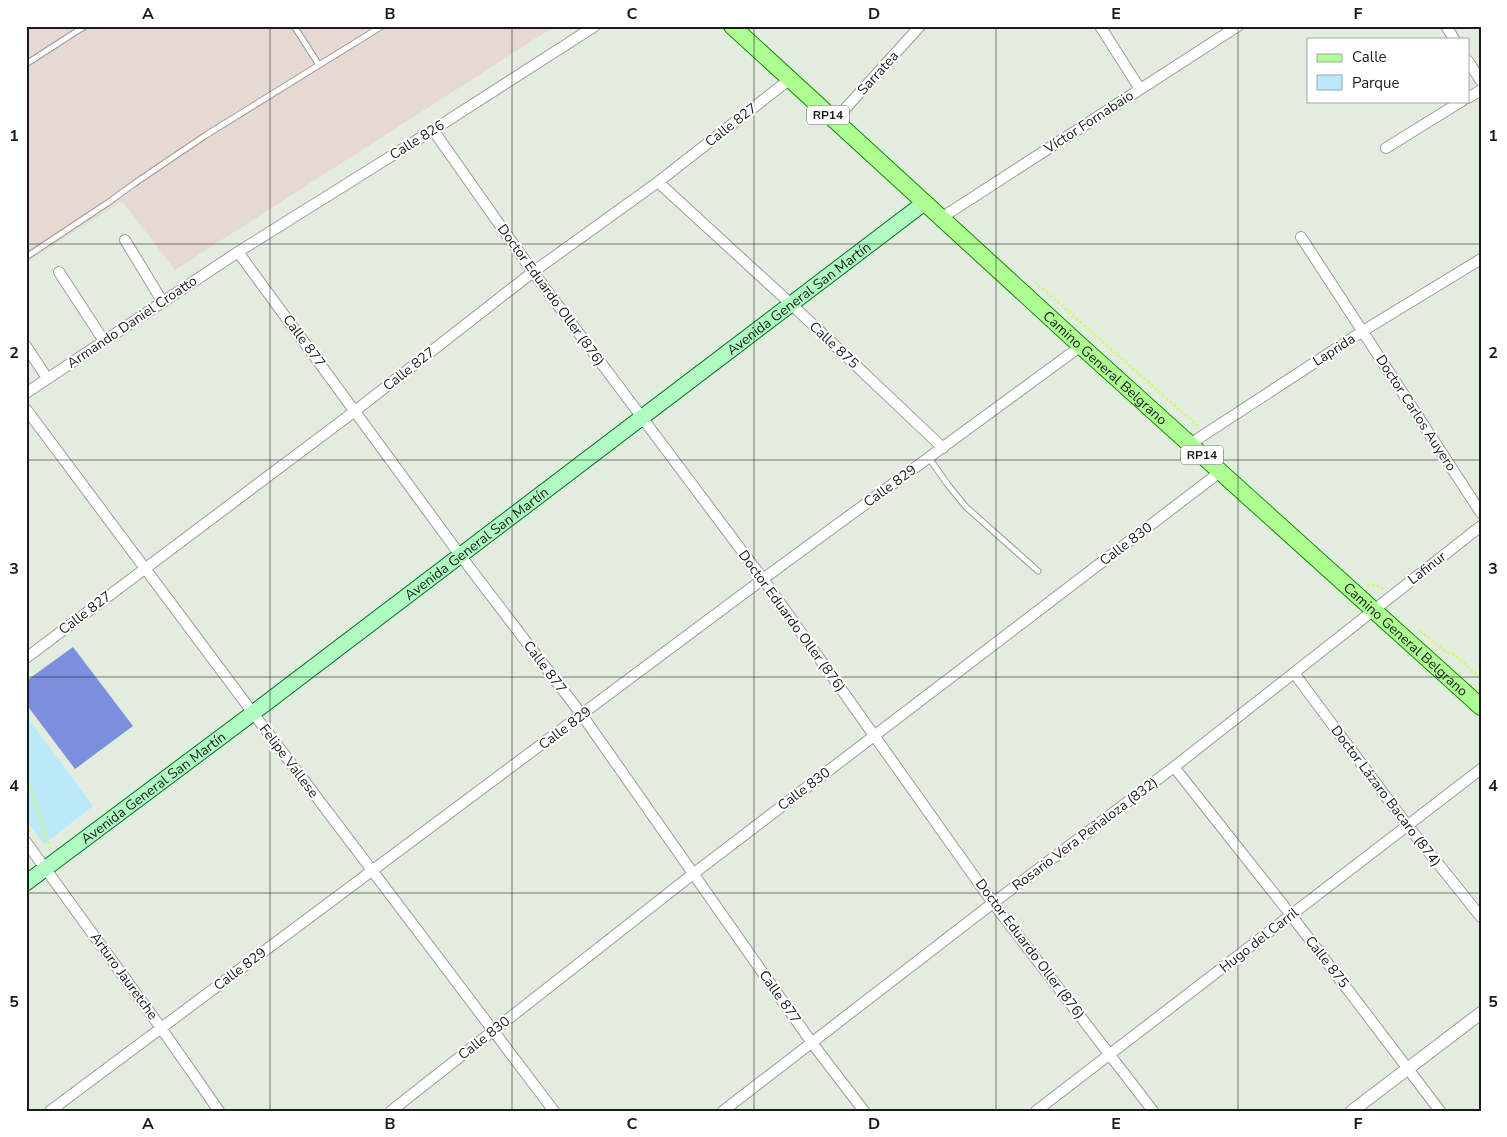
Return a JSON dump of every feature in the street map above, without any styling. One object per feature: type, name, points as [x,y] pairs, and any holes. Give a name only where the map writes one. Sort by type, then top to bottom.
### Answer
[{"type":"main road","name":"Camino General Belgrano","points":[[732,26],[1081,346],[1481,707]]},
{"type":"main road","name":"Avenida General San Martín","points":[[26,883],[253,713],[924,203]]},
{"type":"street","name":"Calle 826","points":[[238,252],[595,26]]},
{"type":"street","name":"Sarratea","points":[[835,120],[920,26]]},
{"type":"street","points":[[1100,26],[1140,89]]},
{"type":"street","name":"Víctor Fornabaio","points":[[941,218],[1238,26]]},
{"type":"street","points":[[1446,26],[1453,38]]},
{"type":"street","points":[[1470,64],[1481,81]]},
{"type":"street","name":"Calle 827","points":[[26,658],[355,411],[533,272],[658,182],[790,80]]},
{"type":"street","points":[[1470,97],[1481,90]]},
{"type":"street","points":[[1386,148],[1460,102]]},
{"type":"street","name":"Doctor Eduardo Oller (876)","points":[[433,130],[533,272],[763,579],[993,903],[1153,1111]]},
{"type":"street","name":"Calle 875","points":[[658,182],[791,304],[943,448]]},
{"type":"street","name":"Doctor Carlos Auyero","points":[[1301,237],[1481,513]]},
{"type":"street","points":[[125,240],[162,301]]},
{"type":"street","name":"Armando Daniel Croatto","points":[[26,393],[238,252]]},
{"type":"street","name":"Calle 877","points":[[238,252],[460,555],[582,715],[812,1043],[864,1111]]},
{"type":"street","name":"Laprida","points":[[1190,444],[1363,331],[1481,259]]},
{"type":"street","points":[[59,272],[104,341]]},
{"type":"street","points":[[26,346],[47,378]]},
{"type":"street","name":"Calle 829","points":[[50,1111],[763,579],[1081,346]]},
{"type":"street","name":"Felipe Vallese","points":[[26,409],[554,1111]]},
{"type":"street","name":"Calle 830","points":[[391,1111],[693,874],[1220,472]]},
{"type":"street","name":"Lafinur","points":[[1374,610],[1481,526]]},
{"type":"street","name":"Rosario Vera Peñaloza (832)","points":[[723,1111],[993,903],[1174,767],[1374,610]]},
{"type":"street","name":"Doctor Lázaro Bacaro (874)","points":[[1294,673],[1407,825],[1481,917]]},
{"type":"street","name":"Calle 875","points":[[1174,767],[1440,1111]]},
{"type":"street","name":"Hugo del Carril","points":[[1036,1111],[1481,769]]},
{"type":"street","name":"Arturo Jauretche","points":[[26,842],[219,1111]]},
{"type":"street","points":[[1352,1111],[1481,1013]]},
{"type":"lane","points":[[26,64],[85,26]]},
{"type":"lane","points":[[294,26],[319,65]]},
{"type":"lane","points":[[26,257],[206,135],[382,26]]},
{"type":"lane","points":[[929,458],[966,507],[1038,571]]},
{"type":"path","points":[[1029,277],[1206,434]]},
{"type":"path","points":[[1361,578],[1368,585],[1381,587],[1391,597]]},
{"type":"path","points":[[1419,630],[1447,653],[1452,653],[1481,678]]},
{"type":"path","points":[[26,775],[50,848]]},
{"type":"path","points":[[26,825],[31,832]]},
{"type":"path","points":[[42,845],[50,848]]},
{"type":"path","points":[[50,848],[54,845]]},
{"type":"shaded area","points":[[26,26],[555,26],[175,270],[122,201],[26,263]]},
{"type":"shaded area","points":[[73,647],[133,726],[75,769],[26,704],[26,681]]},
{"type":"green space","points":[[26,716],[93,806],[44,844],[26,820]]}]
